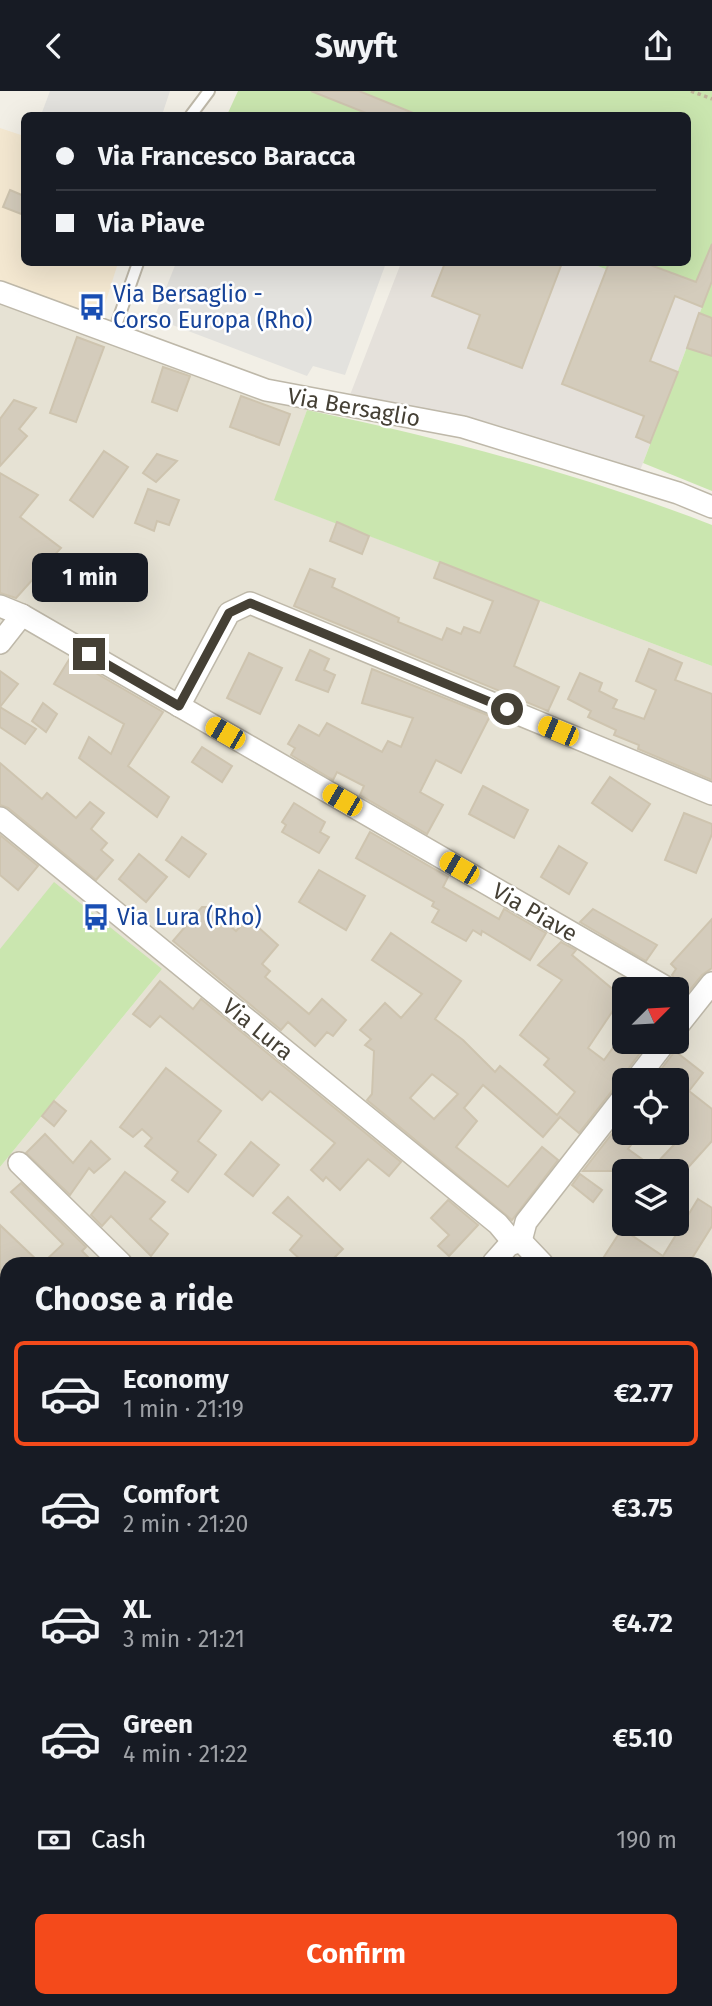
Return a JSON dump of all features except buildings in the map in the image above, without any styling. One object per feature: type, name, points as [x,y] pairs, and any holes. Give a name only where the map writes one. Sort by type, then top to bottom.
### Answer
[{"type":"street","name":"Via Bersaglio","points":[[0,292],[282,394],[335,401],[463,427],[678,493],[712,507]]},
{"type":"street","points":[[179,706],[229,613],[250,603],[712,794]]},
{"type":"street","name":"Via Piave","points":[[0,606],[22,615],[648,977]]},
{"type":"street","points":[[0,643],[22,615]]},
{"type":"street","name":"Via Lura","points":[[0,818],[498,1224],[535,1257]]},
{"type":"street","points":[[690,997],[712,983]]},
{"type":"street","points":[[645,1068],[656,1054]]},
{"type":"street","points":[[498,1257],[517,1242],[526,1222],[612,1112]]},
{"type":"street","points":[[19,1163],[115,1257]]},
{"type":"lane","points":[[193,112],[209,91]]},
{"type":"lane","points":[[113,334],[137,266]]},
{"type":"path","points":[[691,91],[712,99]]},
{"type":"shaded area","points":[[50,91],[170,91],[163,112],[42,112]]},
{"type":"shaded area","points":[[0,128],[21,135],[21,266],[117,266],[99,323],[0,287]]},
{"type":"shaded area","points":[[175,266],[385,266],[345,375],[313,366],[307,376],[154,318]]},
{"type":"shaded area","points":[[400,266],[598,266],[702,307],[638,476],[350,395]]},
{"type":"shaded area","points":[[0,297],[307,410],[275,500],[712,666],[712,1257],[0,1257],[0,1167],[162,969],[0,949]]},
{"type":"green space","points":[[238,91],[712,91],[712,491],[643,463],[702,307],[598,266],[691,266],[691,112],[228,112]]},
{"type":"green space","points":[[307,410],[512,459],[613,490],[712,525],[712,666],[274,500]]},
{"type":"green space","points":[[54,882],[162,969],[0,1167],[0,949]]},
{"type":"place","name":"Via Bersaglio - Corso Europa (Rho)","points":[[92,307]]},
{"type":"place","name":"Via Lura (Rho)","points":[[96,917]]},
{"type":"route","points":[[89,654],[179,706],[229,613],[250,603],[507,709]]}]
